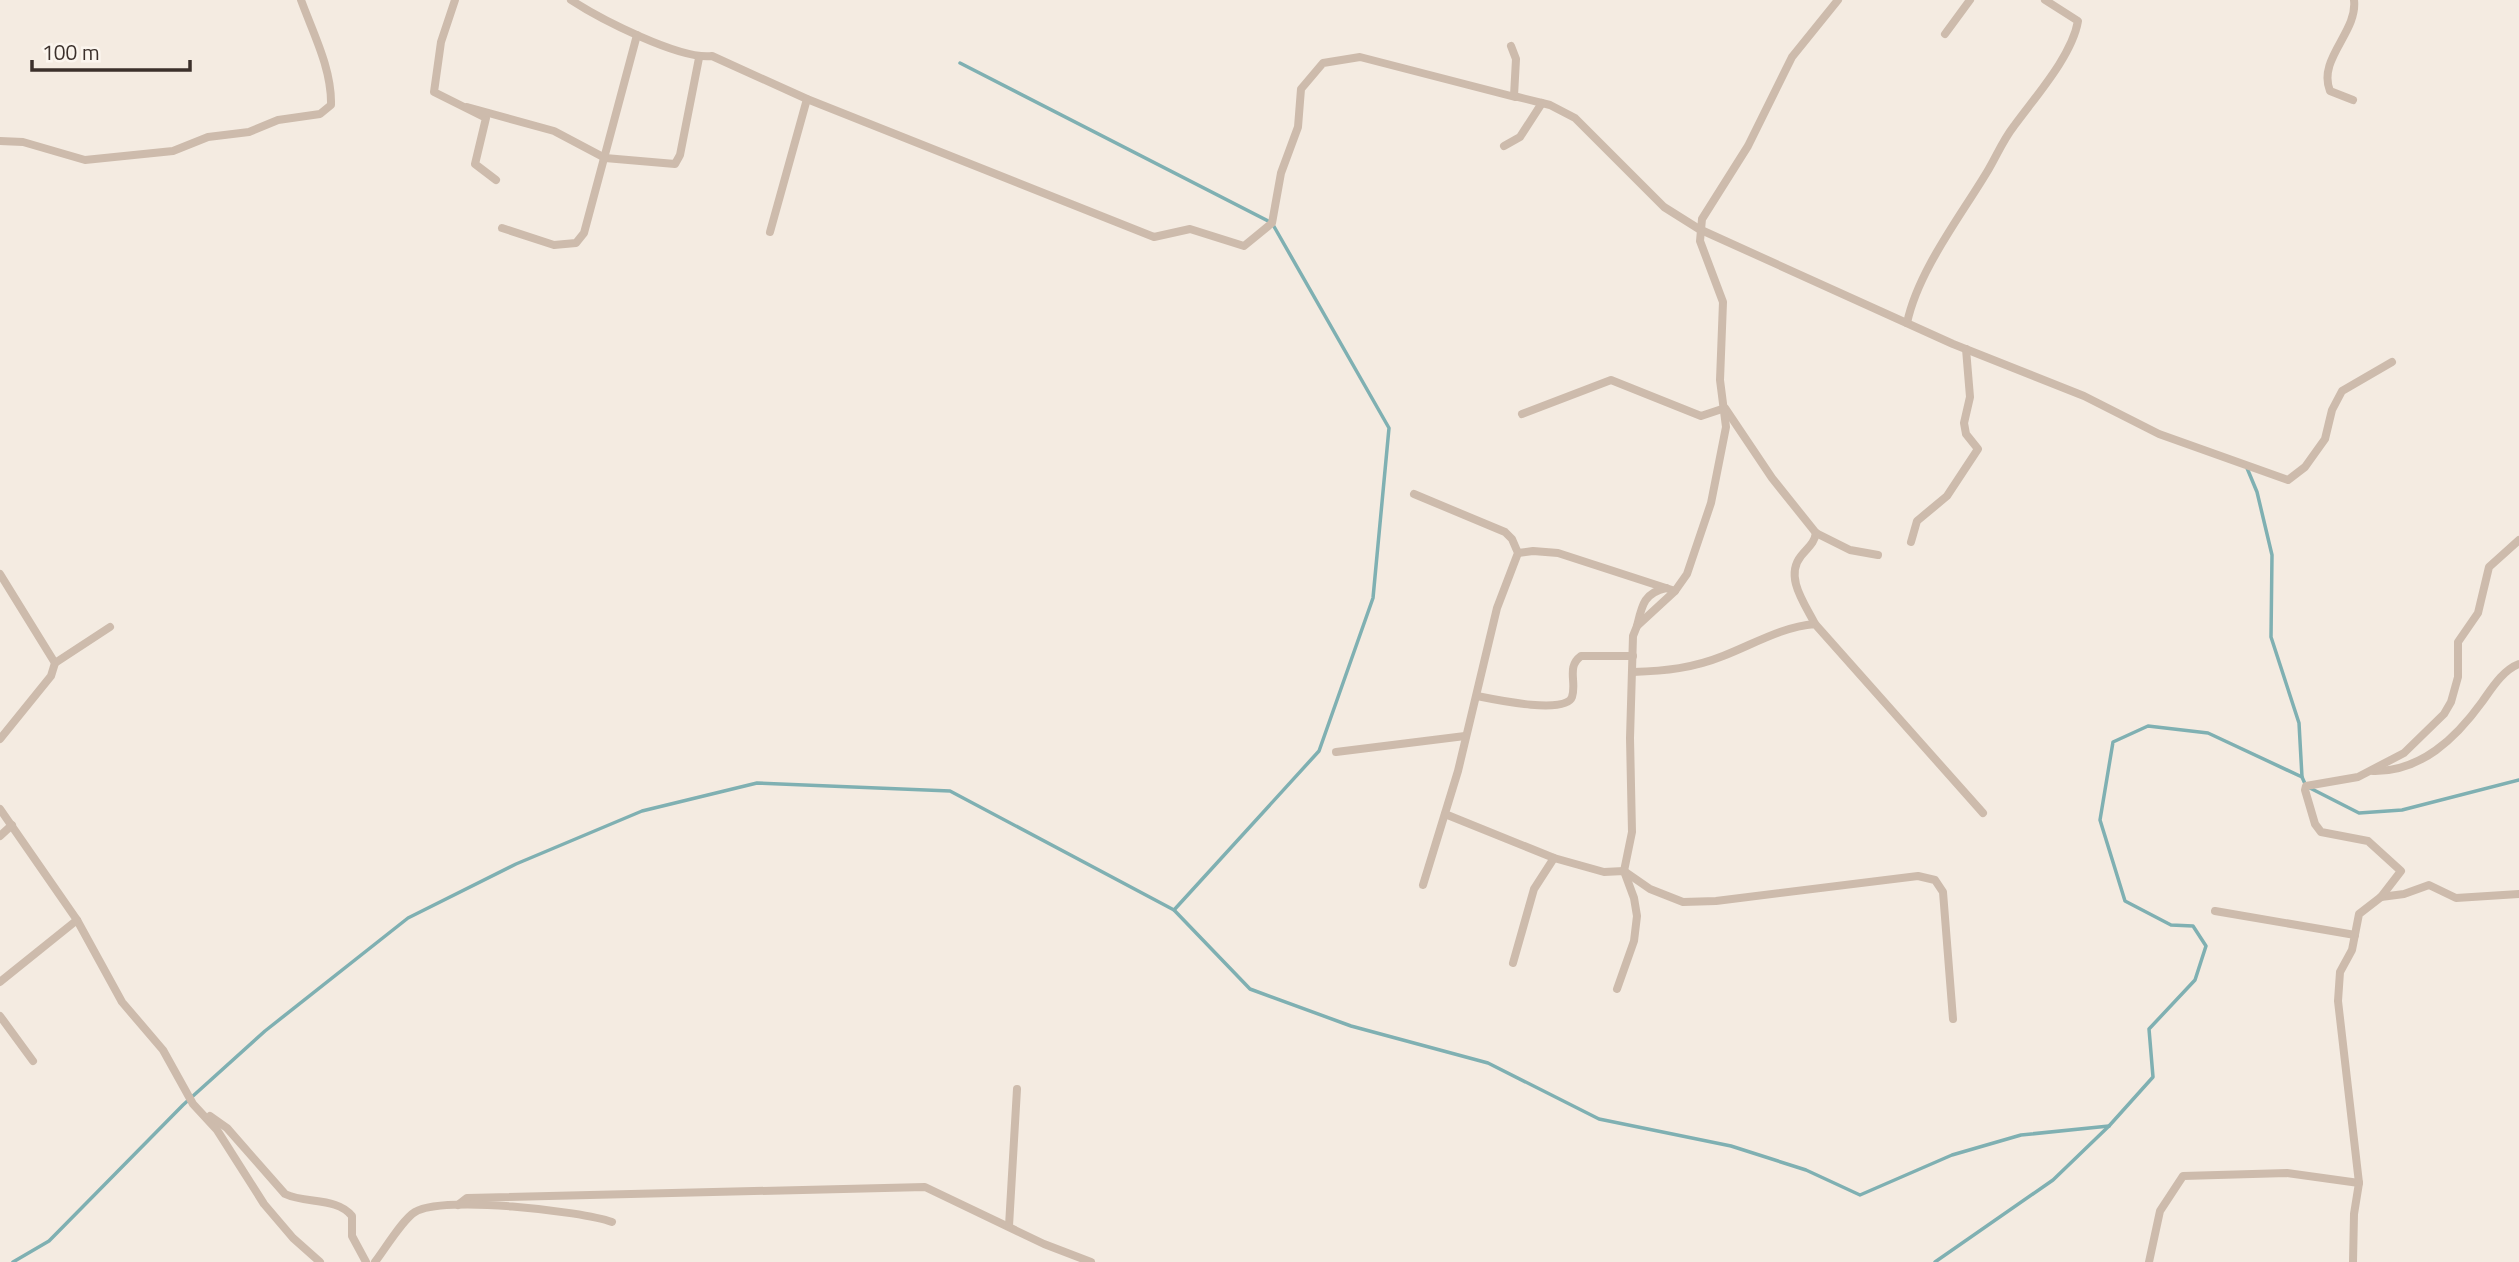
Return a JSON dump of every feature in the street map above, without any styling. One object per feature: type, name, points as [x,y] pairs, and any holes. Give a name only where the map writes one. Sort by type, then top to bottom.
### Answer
[{"type":"street","points":[[0,141],[23,142],[85,160],[173,150],[208,137],[249,132],[278,120],[320,114],[331,104],[331,95],[324,64],[301,0]]},
{"type":"street","points":[[455,0],[441,42],[434,92],[486,118],[475,164],[496,180]]},
{"type":"street","points":[[571,0],[637,35],[699,58],[712,56],[807,99],[1154,237],[1190,229],[1244,246],[1272,223],[1281,173],[1298,127],[1301,89],[1323,63],[1360,57],[1542,103],[1575,118],[1664,206],[1699,229],[1966,349],[2084,396],[2158,433],[2288,480],[2305,467],[2325,439],[2332,410],[2342,391],[2392,362]]},
{"type":"street","points":[[1637,626],[1689,567],[1711,503],[1726,427],[1720,380],[1723,302],[1700,241],[1699,229],[1708,207],[1748,146],[1792,57],[1838,0]]},
{"type":"street","points":[[1945,34],[1970,0]]},
{"type":"street","points":[[1907,323],[1911,304],[1947,232],[1986,174],[2011,129],[2046,84],[2076,32],[2078,21],[2045,0]]},
{"type":"street","points":[[2353,100],[2330,91],[2326,80],[2333,57],[2355,11],[2354,0]]},
{"type":"street","points":[[502,228],[554,245],[576,243],[584,233],[637,35]]},
{"type":"street","points":[[1511,46],[1516,59],[1516,97]]},
{"type":"street","points":[[467,107],[554,131],[605,158],[676,164],[699,58]]},
{"type":"street","points":[[770,232],[807,99]]},
{"type":"street","points":[[1504,146],[1520,137],[1542,103]]},
{"type":"street","points":[[1911,542],[1917,521],[1938,506],[1978,449],[1966,434],[1964,423],[1970,397],[1966,349]]},
{"type":"street","points":[[1522,414],[1611,380],[1701,416],[1725,408]]},
{"type":"street","points":[[1725,408],[1772,478],[1816,533],[1850,550],[1878,555]]},
{"type":"street","points":[[1414,494],[1505,532],[1512,538],[1518,553],[1497,608],[1477,696],[1423,885]]},
{"type":"street","points":[[1816,533],[1814,542],[1799,557],[1795,583],[1815,624],[1983,813]]},
{"type":"street","points":[[2353,1262],[2354,1214],[2359,1183],[2338,1001],[2340,972],[2349,958],[2359,914],[2381,897],[2401,871],[2368,841],[2321,832],[2305,797],[2306,786],[2347,780],[2369,771],[2411,749],[2444,714],[2451,702],[2458,677],[2458,642],[2478,612],[2489,567],[2519,540]]},
{"type":"street","points":[[1518,553],[1558,553],[1671,589]]},
{"type":"street","points":[[0,574],[55,663]]},
{"type":"street","points":[[1617,989],[1634,941],[1637,916],[1634,898],[1624,871],[1632,832],[1630,738],[1633,636],[1646,598],[1652,591],[1671,589]]},
{"type":"street","points":[[1633,672],[1678,671],[1722,657],[1792,626],[1815,624]]},
{"type":"street","points":[[0,739],[51,676],[55,663],[110,627]]},
{"type":"street","points":[[1477,696],[1521,706],[1557,705],[1568,702],[1572,697],[1572,670],[1581,656],[1633,656]]},
{"type":"street","points":[[2369,771],[2383,771],[2407,764],[2445,747],[2491,689],[2511,667],[2519,664]]},
{"type":"street","points":[[1336,752],[1465,736]]},
{"type":"street","points":[[0,809],[77,919],[122,1002],[163,1050],[193,1104],[227,1128],[285,1194],[296,1199],[339,1206],[348,1211],[352,1216],[352,1236],[366,1262]]},
{"type":"street","points":[[1445,814],[1554,858],[1604,872],[1624,871],[1650,889],[1684,902],[1716,901],[1918,876],[1935,880],[1943,892],[1953,1019]]},
{"type":"street","points":[[0,836],[12,825]]},
{"type":"street","points":[[1513,963],[1534,889],[1554,858]]},
{"type":"street","points":[[2381,897],[2404,894],[2429,885],[2456,898],[2519,894]]},
{"type":"street","points":[[2215,911],[2355,935]]},
{"type":"street","points":[[0,982],[77,919]]},
{"type":"street","points":[[0,1016],[33,1061]]},
{"type":"street","points":[[1009,1226],[1017,1089]]},
{"type":"street","points":[[202,1111],[264,1204],[293,1238],[320,1262]]},
{"type":"street","points":[[2149,1262],[2160,1211],[2183,1177],[2287,1173],[2359,1183]]},
{"type":"street","points":[[458,1205],[467,1198],[480,1197],[925,1187],[1044,1244],[1091,1262]]},
{"type":"street","points":[[375,1262],[415,1212],[458,1205],[582,1214],[612,1222]]},
{"type":"waterway","points":[[960,63],[1272,223],[1389,428],[1373,598],[1319,751],[1174,910]]},
{"type":"waterway","points":[[2247,468],[2257,492],[2272,555],[2271,637],[2299,723],[2302,777]]},
{"type":"waterway","points":[[1935,1262],[2053,1180],[2109,1126],[2153,1077],[2149,1029],[2195,980],[2206,946],[2193,926],[2171,925],[2125,901],[2100,820],[2113,742],[2148,726],[2208,733],[2302,777],[2306,786],[2359,813],[2402,810],[2519,780]]},
{"type":"waterway","points":[[13,1262],[49,1241],[183,1105],[265,1031],[408,918],[516,864],[642,811],[757,783],[950,791],[1174,910],[1250,989],[1351,1026],[1488,1063],[1599,1119],[1731,1146],[1806,1170],[1860,1195],[1952,1155],[2021,1135],[2109,1126]]}]
